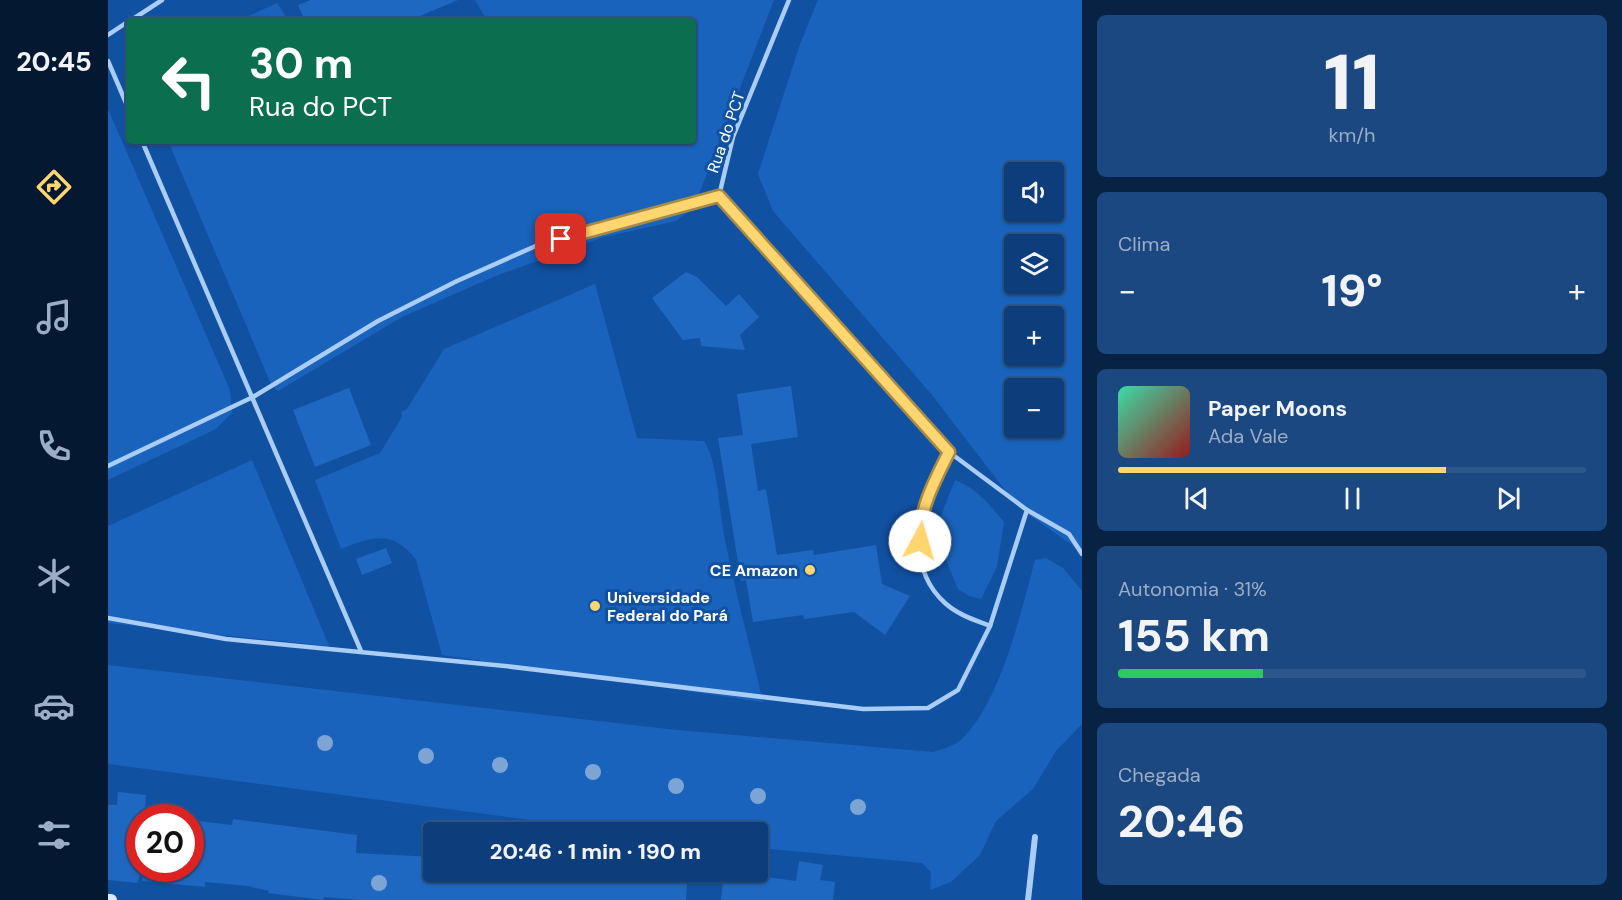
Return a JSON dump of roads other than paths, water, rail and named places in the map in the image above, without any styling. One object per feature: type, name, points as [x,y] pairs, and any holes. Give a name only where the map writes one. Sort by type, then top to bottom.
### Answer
[{"type":"street","points":[[1028,900],[1035,837]]},
{"type":"lane","points":[[134,18],[162,0]]},
{"type":"lane","name":"Rua do PCT","points":[[789,0],[733,137],[719,196],[949,452],[1027,510],[1069,534],[1082,554]]},
{"type":"lane","points":[[108,35],[126,23]]},
{"type":"lane","points":[[108,61],[126,103]]},
{"type":"lane","points":[[143,144],[362,651]]},
{"type":"lane","points":[[108,466],[253,397],[378,321],[457,281],[538,245],[719,196]]},
{"type":"lane","points":[[949,452],[929,494],[920,525],[921,556],[927,576],[944,602],[961,615],[990,626]]},
{"type":"lane","points":[[108,618],[226,639],[362,651],[863,709],[928,708],[958,690],[990,626],[1027,510]]},
{"type":"place","name":"CE Amazon","points":[[810,570]]},
{"type":"place","name":"Universidade Federal do Pará","points":[[595,606]]}]
